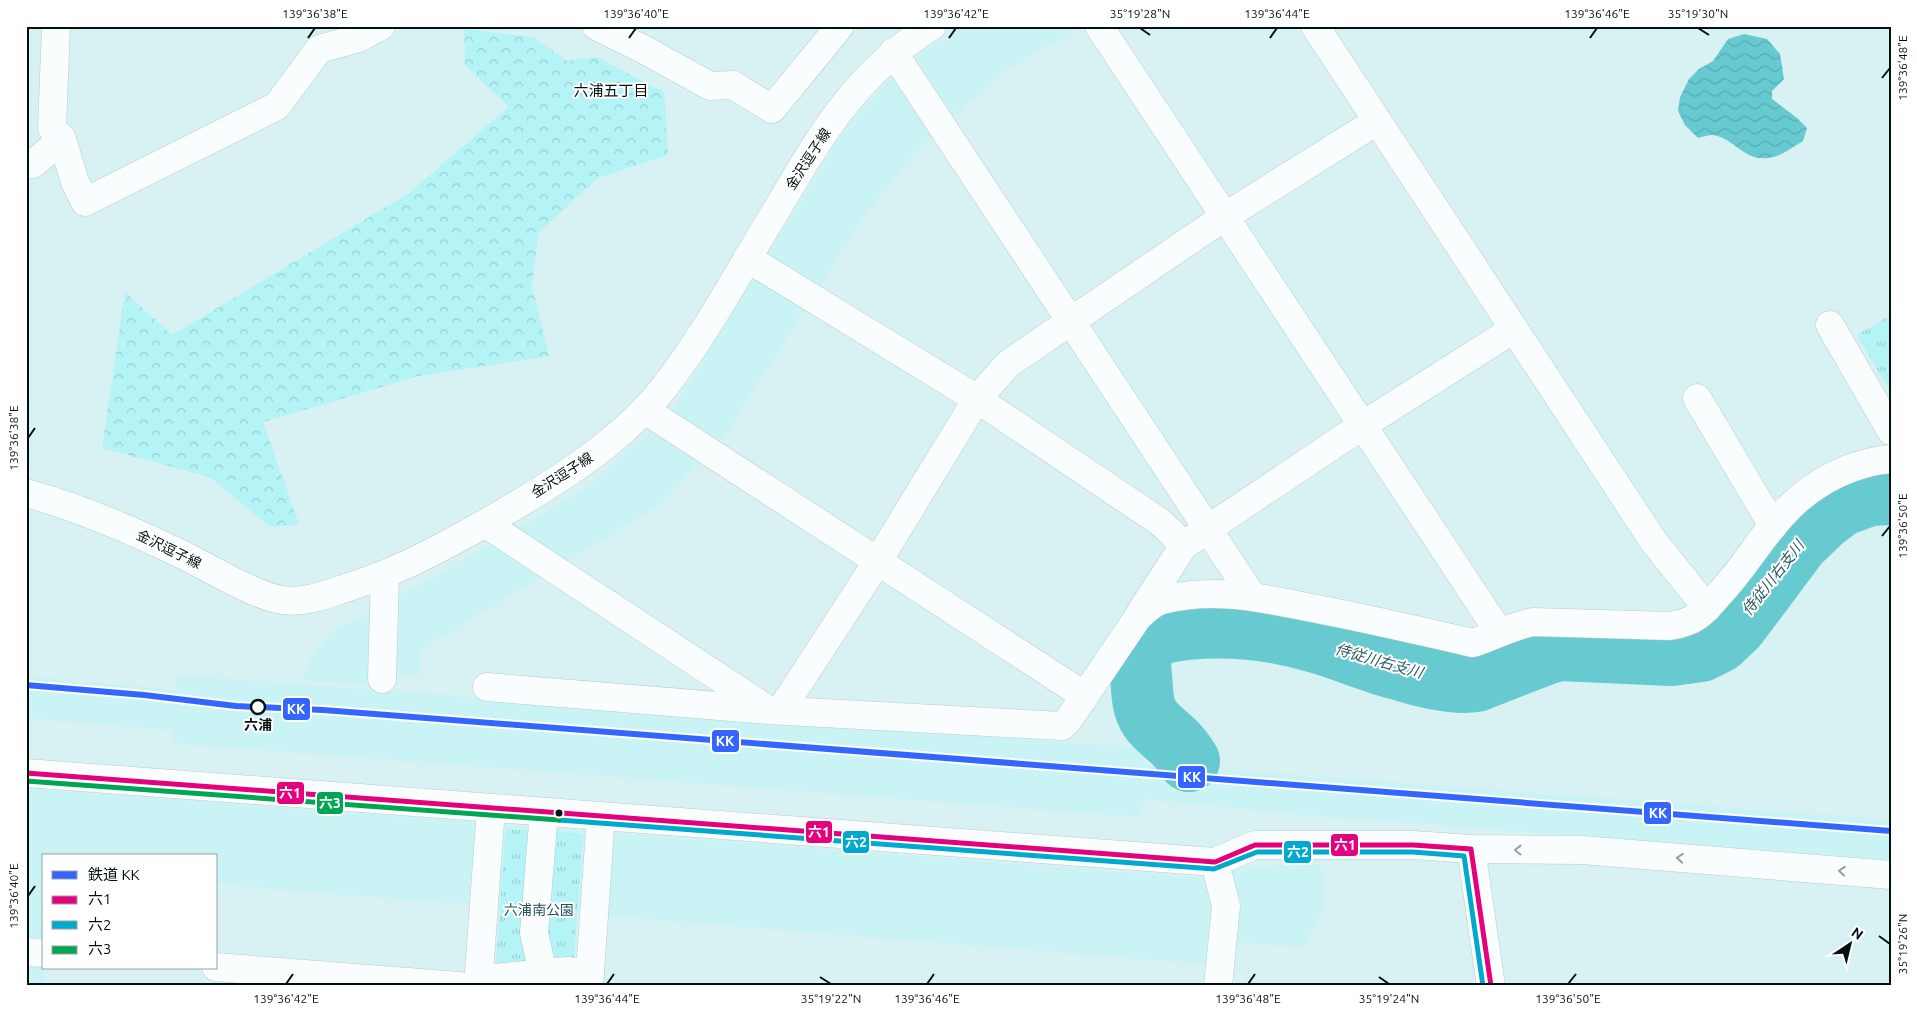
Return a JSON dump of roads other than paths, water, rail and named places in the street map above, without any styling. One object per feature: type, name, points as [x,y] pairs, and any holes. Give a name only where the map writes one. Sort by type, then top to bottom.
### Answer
[{"type":"street","points":[[56,26],[52,128],[62,139],[76,182],[85,202],[277,106],[319,48],[359,38],[381,26]]},
{"type":"street","points":[[596,26],[644,48],[710,86],[733,85],[772,109],[840,26]]},
{"type":"street","name":"金沢逗子線","points":[[26,492],[138,533],[274,598],[285,600],[312,599],[385,576],[412,564],[486,524],[583,463],[624,431],[644,410],[690,352],[818,140],[851,97],[893,52],[932,26]]},
{"type":"street","points":[[1099,26],[1499,632]]},
{"type":"street","points":[[1315,26],[1654,542],[1707,608]]},
{"type":"street","points":[[893,52],[1252,596]]},
{"type":"street","points":[[774,710],[878,561],[977,399],[1008,364],[1224,217],[1377,121]]},
{"type":"street","points":[[26,164],[33,164],[62,139]]},
{"type":"street","points":[[747,258],[977,399],[1160,522],[1184,545]]},
{"type":"street","points":[[1830,325],[1891,431]]},
{"type":"street","points":[[487,687],[774,710],[1062,726],[1085,696],[1184,545],[1363,425],[1514,329]]},
{"type":"street","points":[[1697,398],[1773,526]]},
{"type":"street","points":[[644,410],[1085,696]]},
{"type":"street","points":[[1138,617],[1152,604],[1162,600],[1218,593],[1252,596],[1346,614],[1473,642],[1491,637],[1517,625],[1534,622],[1670,626],[1688,623],[1707,608],[1739,573],[1773,526],[1792,505],[1817,485],[1842,471],[1875,460],[1891,459]]},
{"type":"street","points":[[486,524],[774,710]]},
{"type":"street","points":[[382,679],[385,576]]},
{"type":"street","points":[[26,773],[1215,862],[1254,845],[1412,846],[1471,849],[1582,850],[1891,875]]},
{"type":"street","points":[[479,986],[491,808]]},
{"type":"street","points":[[544,812],[534,933],[545,980]]},
{"type":"street","points":[[479,986],[494,978],[545,980],[567,971],[590,979],[601,816]]},
{"type":"street","points":[[1471,849],[1491,986]]},
{"type":"street","points":[[1215,862],[1226,906],[1218,986]]},
{"type":"street","points":[[26,952],[42,953]]},
{"type":"street","points":[[218,967],[459,986]]},
{"type":"water","points":[[1744,34],[1767,39],[1780,54],[1784,79],[1772,91],[1772,99],[1807,128],[1803,141],[1777,156],[1755,157],[1721,137],[1713,135],[1698,138],[1685,125],[1678,111],[1680,97],[1689,79],[1699,69],[1713,61],[1728,39]]},
{"type":"waterway","name":"侍従川右支川","points":[[1189,761],[1177,745],[1152,721],[1144,705],[1140,663],[1146,646],[1158,635],[1177,630],[1205,628],[1238,628],[1271,632],[1319,643],[1416,674],[1457,682],[1476,681],[1548,653],[1561,650],[1671,655],[1701,651],[1719,642],[1736,626],[1799,542],[1822,520],[1842,505],[1870,495],[1891,494]]},
{"type":"rail line","name":"KK","points":[[26,685],[144,695],[236,706],[323,710],[1891,831]]},
{"type":"place","name":"六浦","points":[[258,707]]},
{"type":"district","name":"六浦五丁目","points":[[611,91]]},
{"type":"park label","name":"六浦南公園","points":[[539,910]]}]
